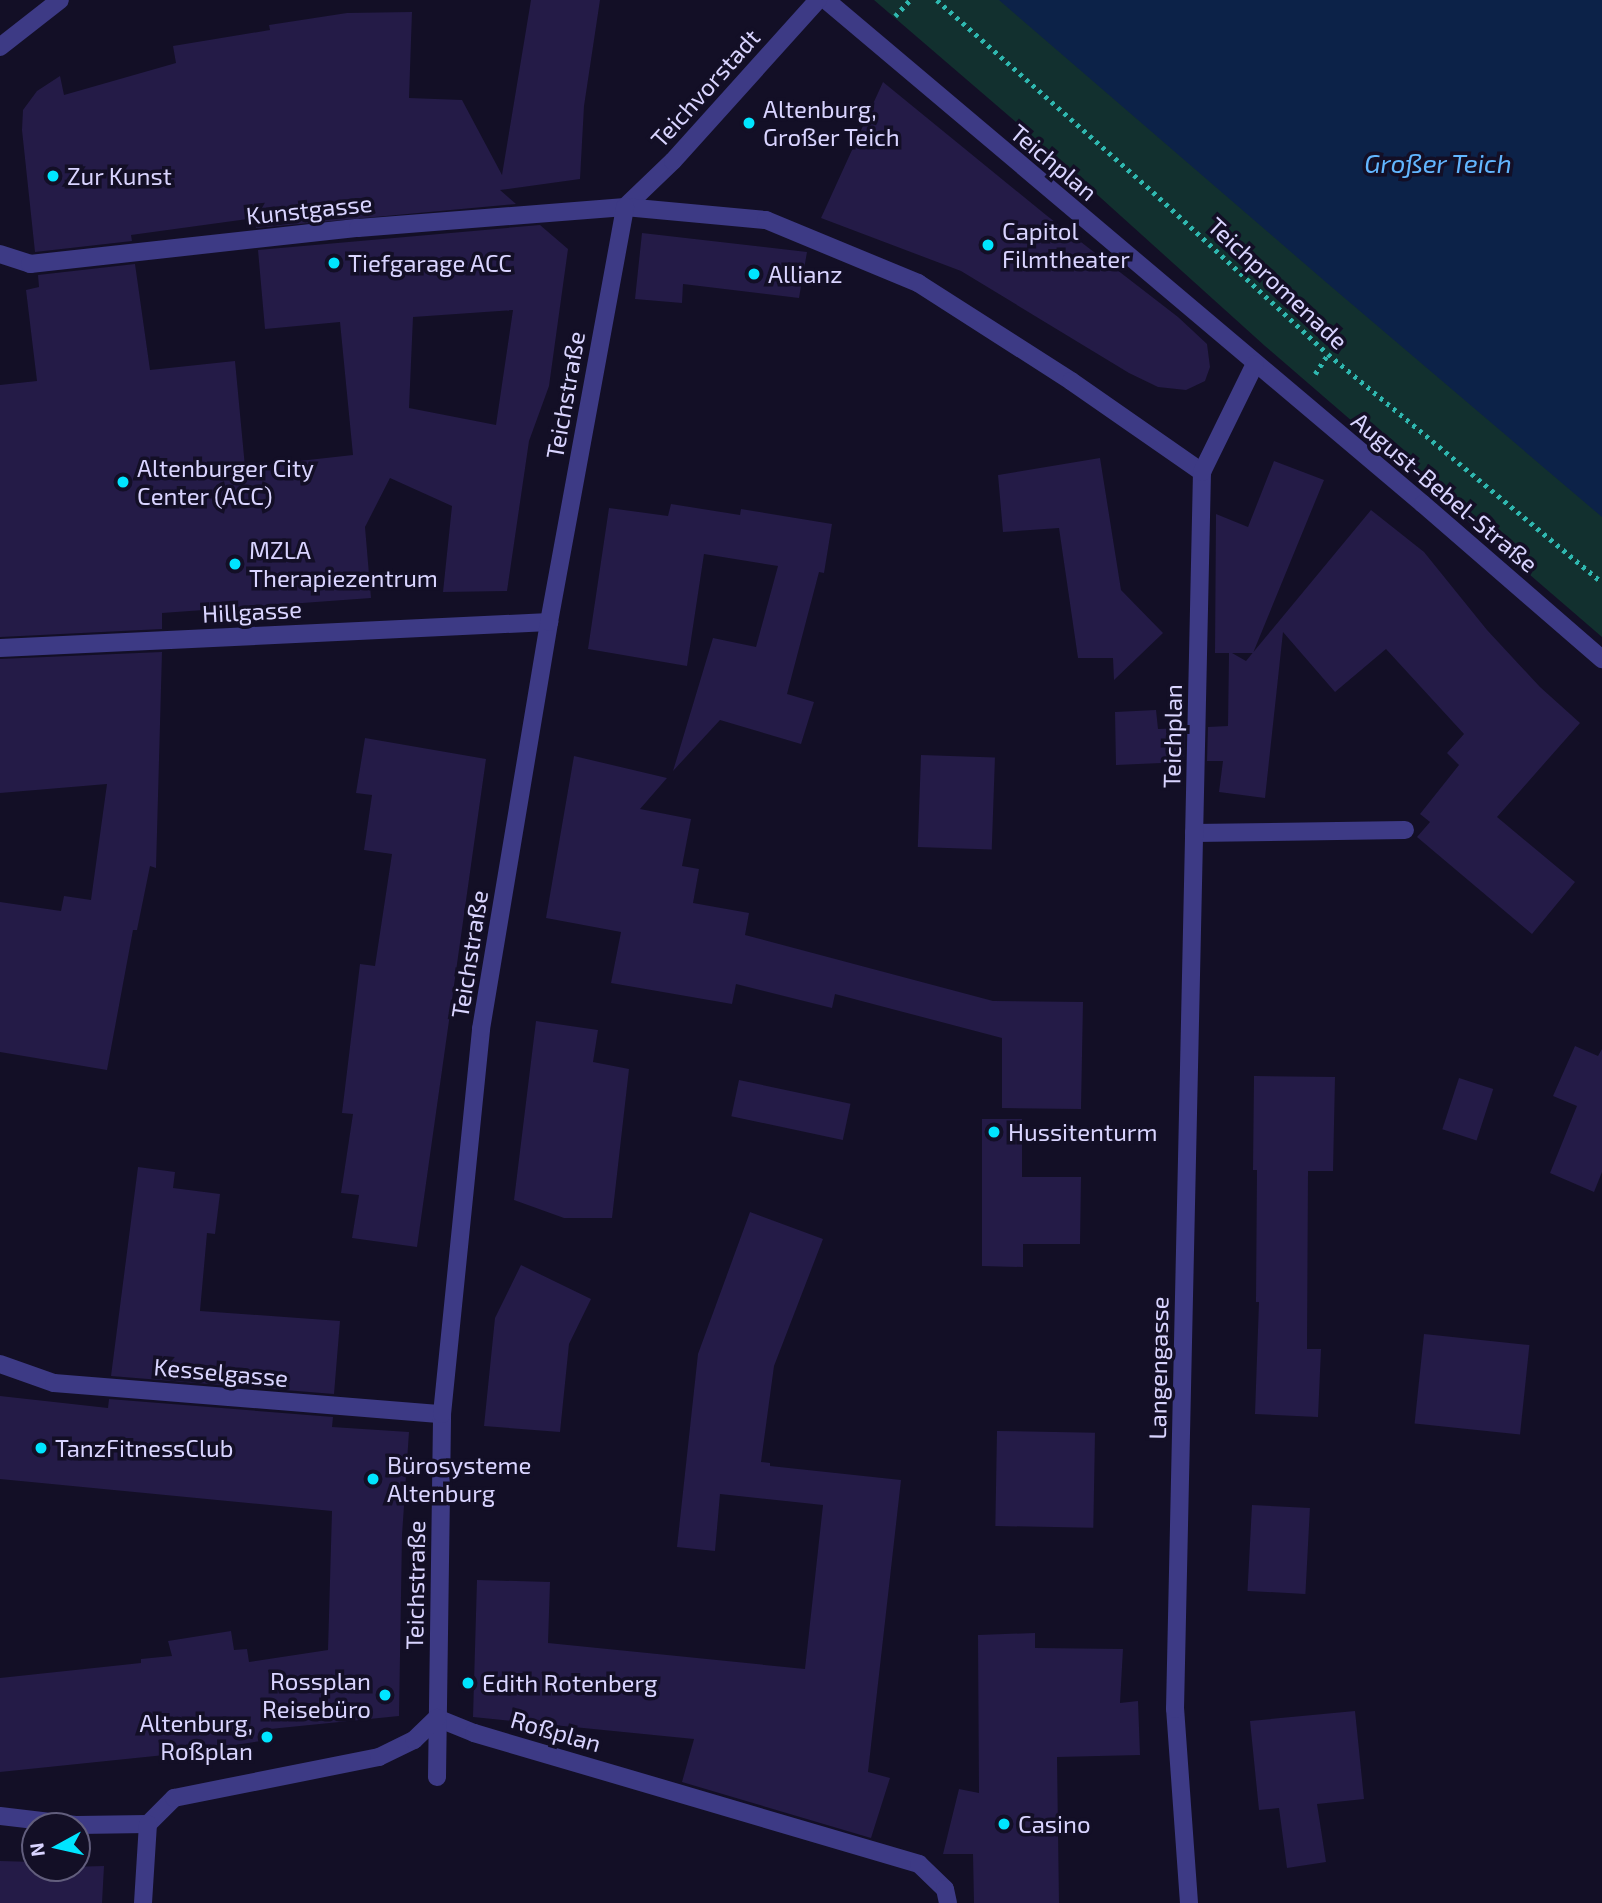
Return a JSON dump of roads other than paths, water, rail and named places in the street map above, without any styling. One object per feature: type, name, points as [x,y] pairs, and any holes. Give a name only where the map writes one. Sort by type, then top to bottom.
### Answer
[{"type":"street","points":[[0,47],[60,0]]},
{"type":"street","name":"Teichvorstadt","points":[[625,207],[673,161],[818,0]]},
{"type":"street","name":"Teichplan","points":[[827,0],[1255,364],[1202,472],[1194,833]]},
{"type":"street","points":[[625,207],[766,220],[918,283],[1071,381],[1202,472]]},
{"type":"street","name":"Kunstgasse","points":[[0,254],[30,264],[358,228],[625,207]]},
{"type":"street","name":"Teichstraße","points":[[437,1777],[442,1414],[481,1029],[549,622],[625,207]]},
{"type":"street","name":"August-Bebel-Straße","points":[[1255,364],[1602,659]]},
{"type":"street","name":"Hillgasse","points":[[0,648],[549,622]]},
{"type":"street","points":[[1194,833],[1405,830]]},
{"type":"street","name":"Langengasse","points":[[1189,1903],[1175,1709],[1194,833]]},
{"type":"street","name":"Kesselgasse","points":[[0,1364],[54,1383],[442,1414]]},
{"type":"street","points":[[143,1903],[148,1824],[174,1798],[379,1758],[414,1740],[437,1718]]},
{"type":"street","name":"Roßplan","points":[[437,1718],[474,1733],[919,1864],[945,1889],[948,1903]]},
{"type":"street","points":[[0,1816],[77,1825],[148,1824]]},
{"type":"water","name":"Großer Teich","points":[[999,0],[1602,0],[1602,517],[1327,283]]},
{"type":"place","name":"Altenburg, Großer Teich","points":[[749,123]]},
{"type":"place","name":"Zur Kunst","points":[[53,176]]},
{"type":"place","name":"Capitol Filmtheater","points":[[988,245]]},
{"type":"place","name":"Tiefgarage ACC","points":[[334,263]]},
{"type":"place","name":"Allianz","points":[[754,274]]},
{"type":"place","name":"Altenburger City Center (ACC)","points":[[123,482]]},
{"type":"place","name":"MZLA Therapiezentrum","points":[[235,564]]},
{"type":"place","name":"Hussitenturm","points":[[994,1132]]},
{"type":"place","name":"TanzFitnessClub","points":[[41,1448]]},
{"type":"place","name":"Bürosysteme Altenburg","points":[[373,1479]]},
{"type":"place","name":"Edith Rotenberg","points":[[468,1683]]},
{"type":"place","name":"Rossplan Reisebüro","points":[[385,1695]]},
{"type":"place","name":"Altenburg, Roßplan","points":[[267,1737]]},
{"type":"place","name":"Casino","points":[[1004,1824]]}]
